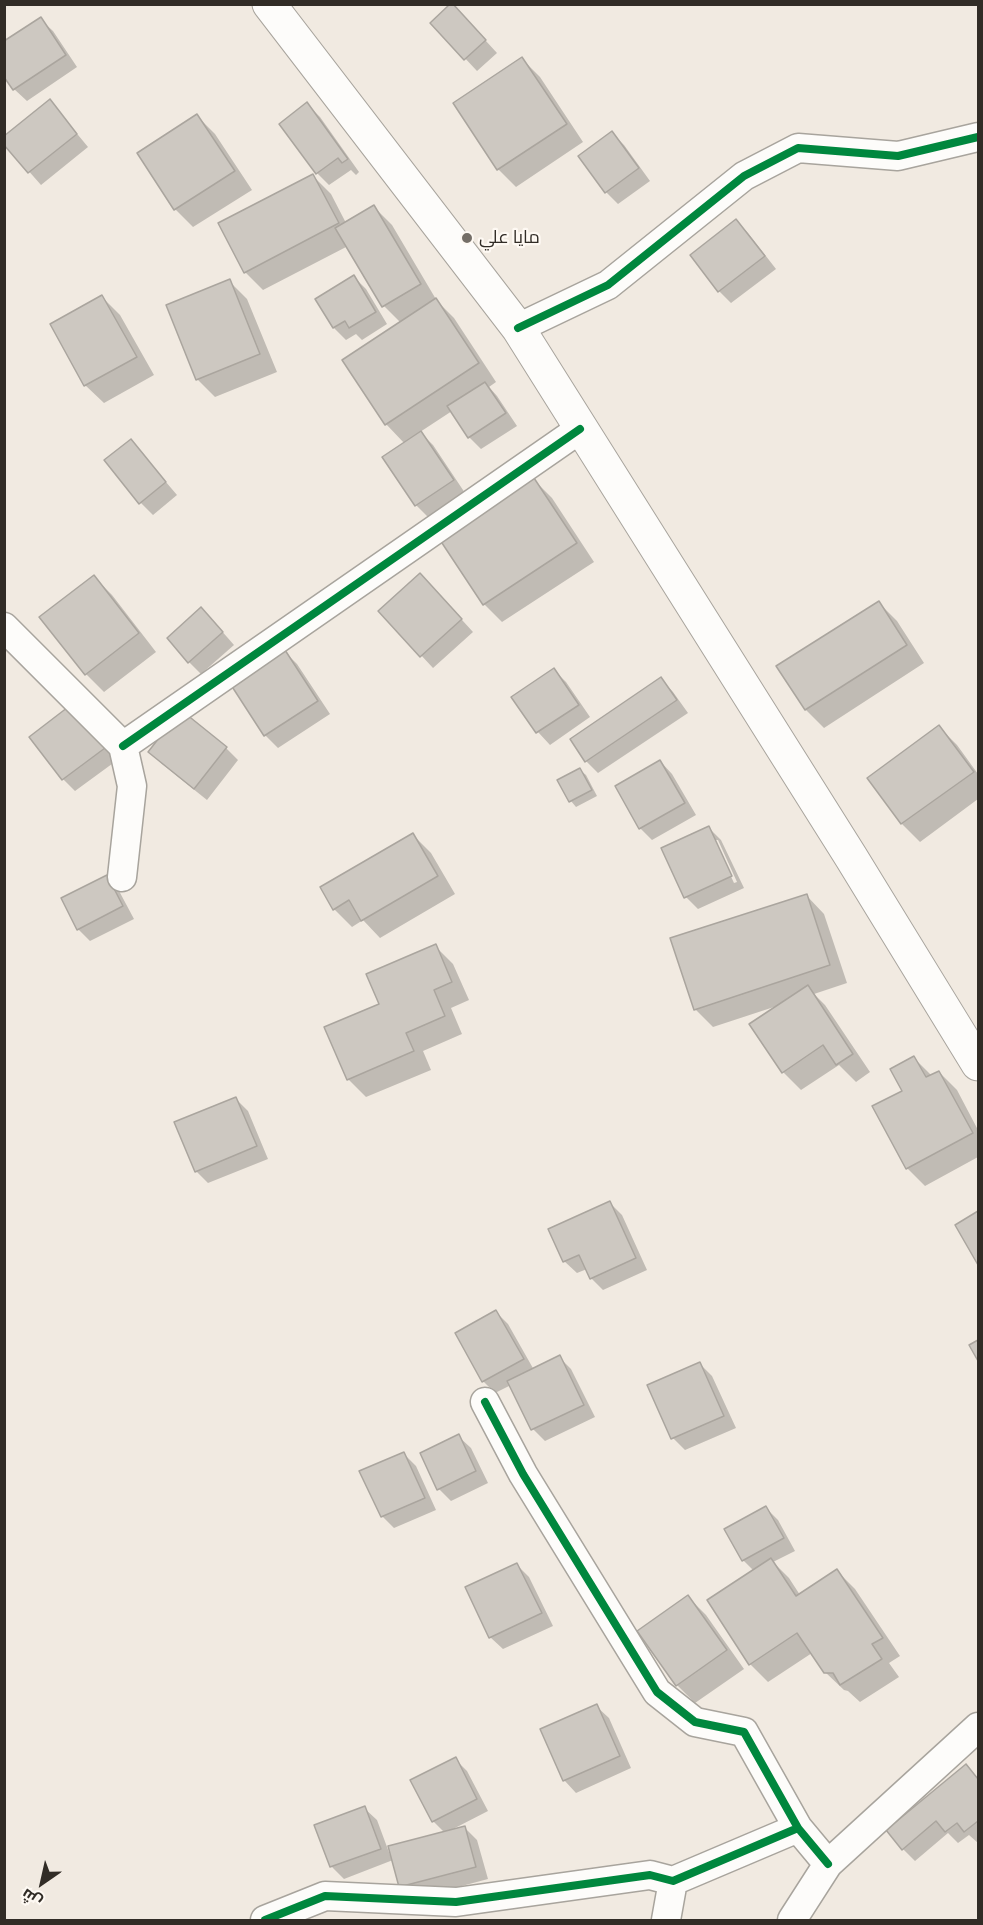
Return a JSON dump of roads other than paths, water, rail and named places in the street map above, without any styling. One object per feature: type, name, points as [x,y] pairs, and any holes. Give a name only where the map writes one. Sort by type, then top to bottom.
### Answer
[{"type":"main road","points":[[269,4],[518,328],[851,857],[978,1064]]},
{"type":"street","points":[[518,328],[608,285],[744,176],[798,148],[898,156],[978,137]]},
{"type":"street","points":[[123,746],[580,429]]},
{"type":"street","points":[[4,627],[123,746],[132,786],[122,877]]},
{"type":"street","points":[[485,1402],[523,1474],[657,1692],[695,1722],[744,1732],[798,1828],[828,1864]]},
{"type":"street","points":[[792,1920],[828,1864],[978,1727]]},
{"type":"street","points":[[265,1920],[325,1896],[456,1902],[650,1875],[673,1881],[798,1828]]},
{"type":"street","points":[[666,1920],[673,1881]]},
{"type":"place","name":"مايا علي","points":[[467,238]]}]
